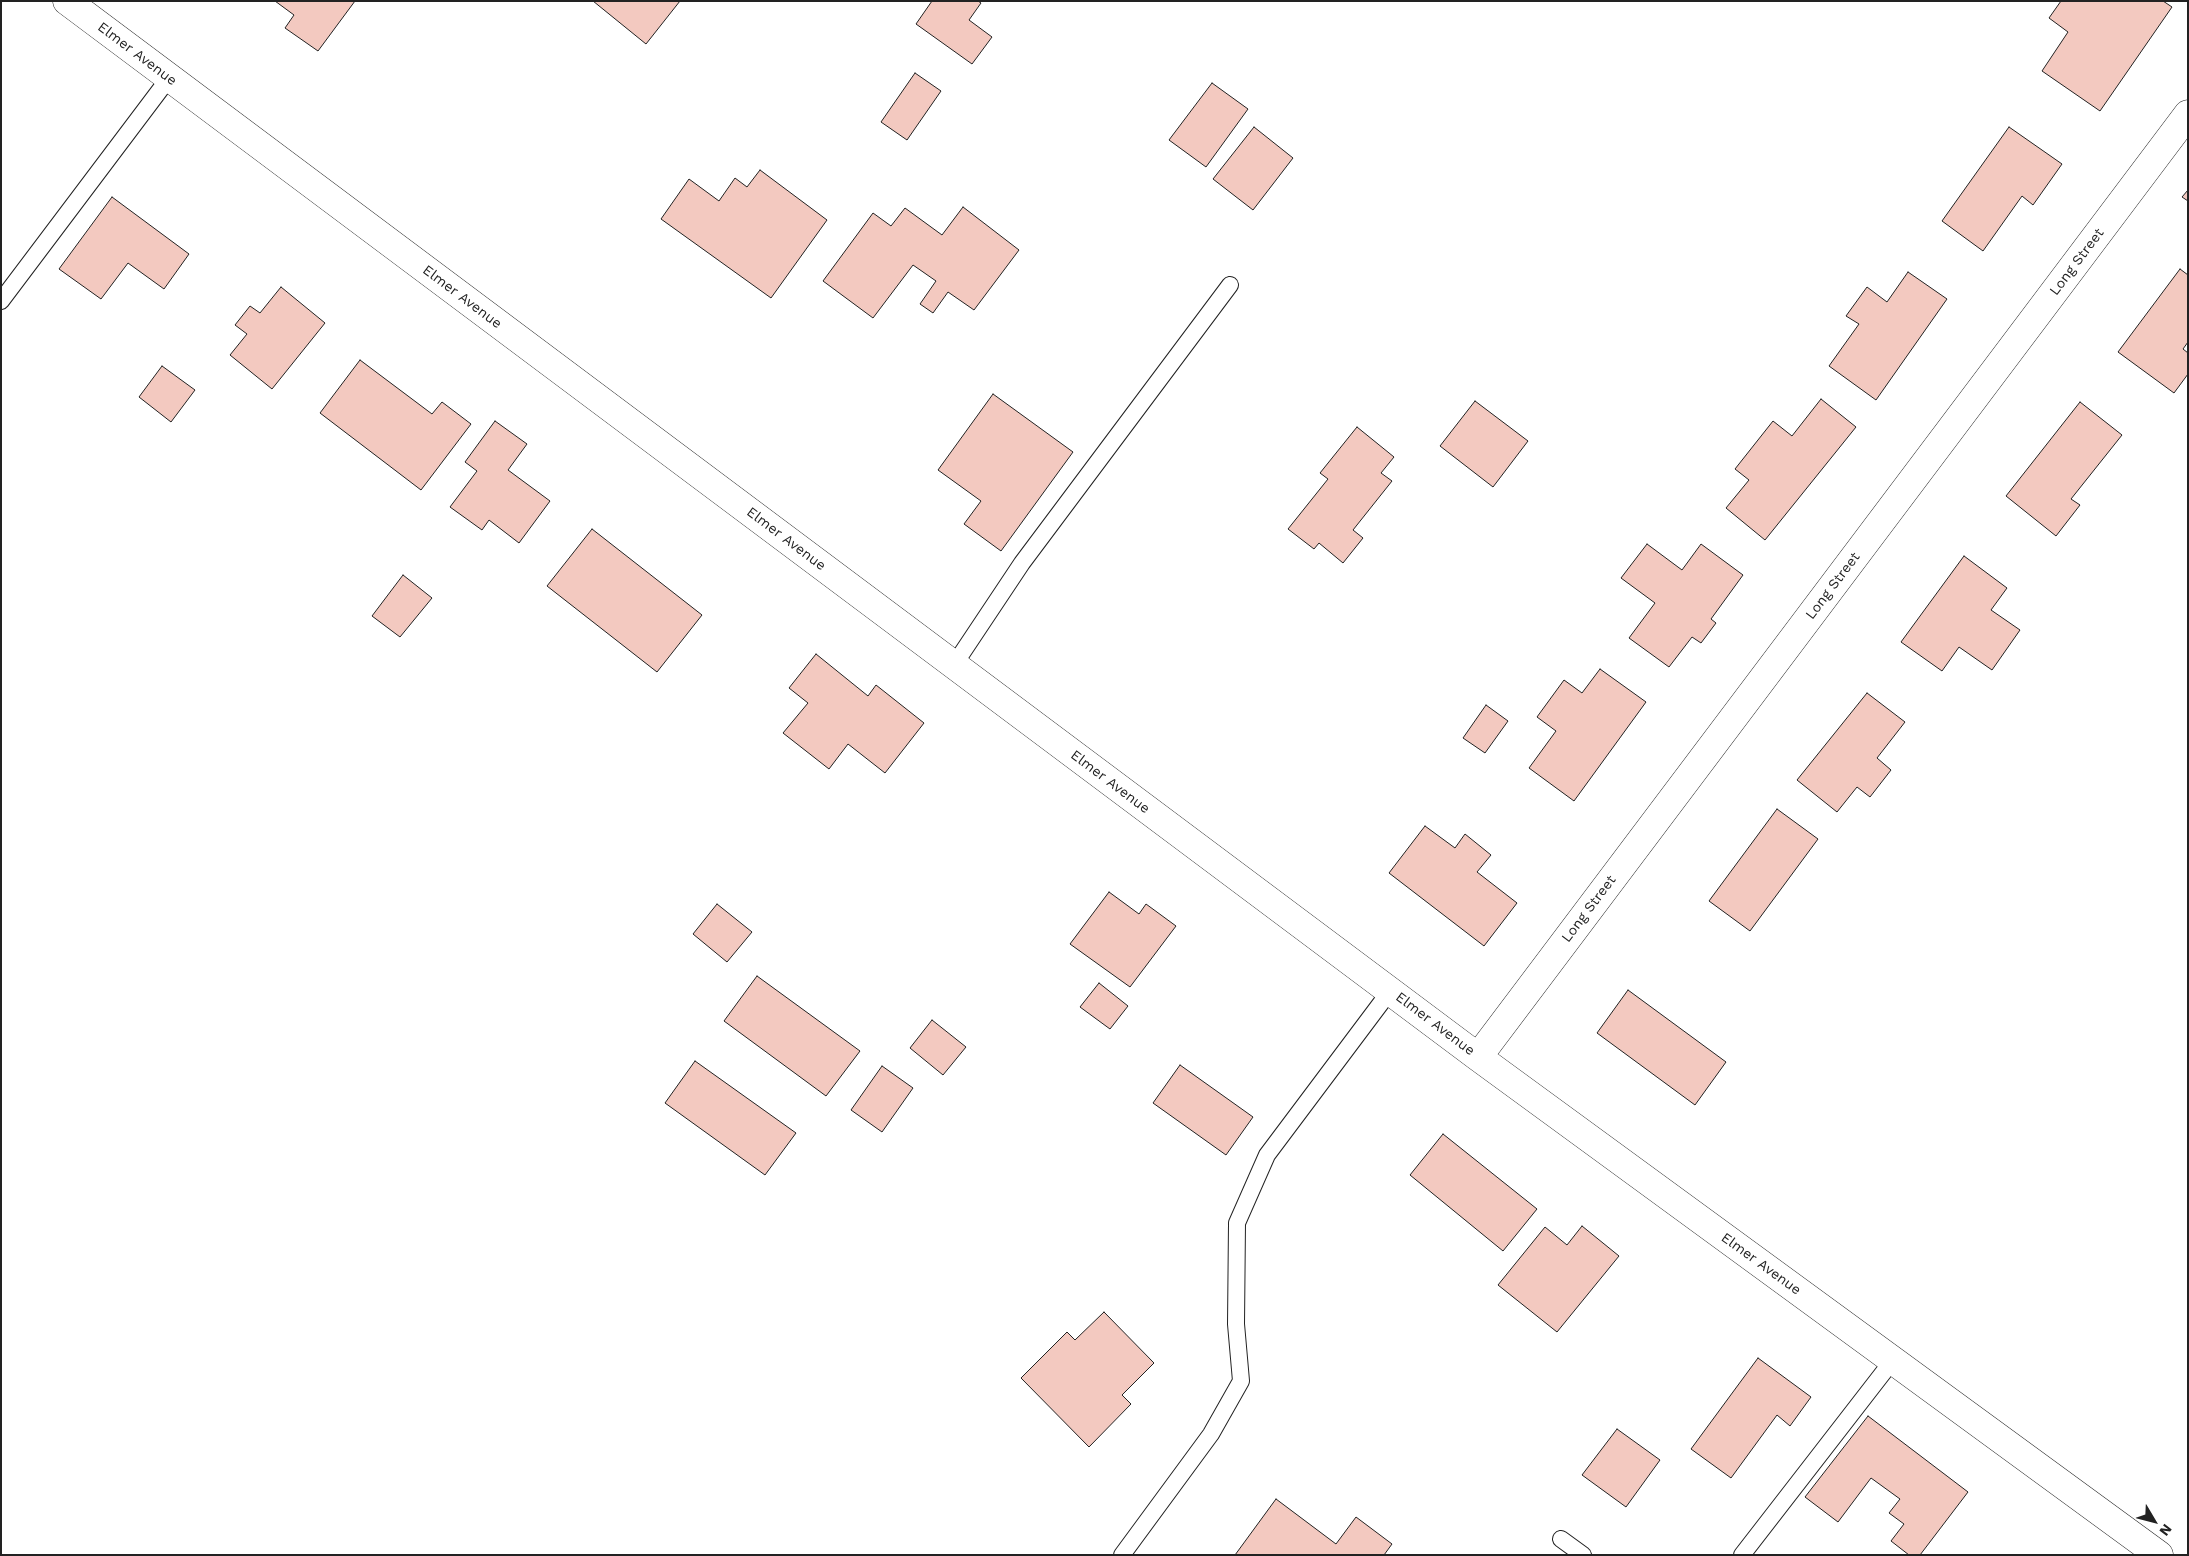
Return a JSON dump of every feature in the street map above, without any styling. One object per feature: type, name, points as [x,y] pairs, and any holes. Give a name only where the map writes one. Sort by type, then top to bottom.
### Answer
[{"type":"street","name":"Elmer Avenue","points":[[67,1],[1478,1057],[2159,1555]]},
{"type":"street","name":"Long Street","points":[[1478,1057],[2188,114]]},
{"type":"lane","points":[[1,301],[169,78]]},
{"type":"lane","points":[[954,665],[1022,563],[1230,285]]},
{"type":"lane","points":[[1122,1555],[1211,1434],[1241,1381],[1236,1324],[1237,1223],[1267,1155],[1390,991]]},
{"type":"lane","points":[[1742,1555],[1893,1360]]},
{"type":"lane","points":[[1561,1540],[1583,1555]]},
{"type":"building","points":[[275,1],[355,1],[318,51],[285,28],[294,15]]},
{"type":"building","points":[[593,1],[680,1],[646,44]]},
{"type":"building","points":[[932,1],[978,1],[981,3],[969,20],[992,37],[972,64],[916,24]]},
{"type":"building","points":[[2061,1],[2163,1],[2172,7],[2100,111],[2042,71],[2068,32],[2049,18]]},
{"type":"building","points":[[915,73],[941,91],[907,140],[881,122]]},
{"type":"building","points":[[1212,83],[1248,109],[1206,167],[1169,140]]},
{"type":"building","points":[[1254,127],[1293,158],[1253,210],[1213,179]]},
{"type":"building","points":[[2009,127],[2062,164],[2033,205],[2022,196],[1983,251],[1942,221]]},
{"type":"building","points":[[760,170],[827,220],[771,298],[661,219],[689,179],[719,201],[735,178],[747,187]]},
{"type":"building","points":[[2188,190],[2188,201],[2182,197]]},
{"type":"building","points":[[112,197],[189,254],[164,289],[128,263],[101,299],[59,269]]},
{"type":"building","points":[[963,207],[1019,250],[974,310],[948,292],[933,313],[920,304],[936,281],[913,265],[873,318],[823,281],[873,213],[891,226],[905,208],[942,235]]},
{"type":"building","points":[[2180,269],[2188,275],[2188,342],[2183,349],[2188,353],[2188,374],[2174,393],[2118,352]]},
{"type":"building","points":[[1908,272],[1947,299],[1876,400],[1829,366],[1859,324],[1846,316],[1867,287],[1887,302]]},
{"type":"building","points":[[281,287],[325,323],[272,389],[230,355],[247,334],[235,325],[250,306],[260,313]]},
{"type":"building","points":[[360,360],[432,414],[442,402],[471,424],[421,490],[320,413]]},
{"type":"building","points":[[162,366],[195,390],[171,422],[139,397]]},
{"type":"building","points":[[993,394],[1073,452],[1001,551],[964,524],[981,501],[938,470]]},
{"type":"building","points":[[1821,399],[1856,427],[1765,540],[1726,508],[1749,480],[1735,469],[1773,421],[1792,436]]},
{"type":"building","points":[[1475,401],[1528,441],[1493,487],[1440,446]]},
{"type":"building","points":[[2080,402],[2122,435],[2071,499],[2080,505],[2056,536],[2006,496]]},
{"type":"building","points":[[495,421],[527,444],[508,470],[550,501],[519,543],[489,520],[482,530],[450,507],[477,471],[465,462]]},
{"type":"building","points":[[1357,427],[1394,457],[1381,473],[1392,481],[1353,530],[1363,538],[1343,563],[1319,543],[1314,549],[1288,529],[1328,479],[1320,473]]},
{"type":"building","points":[[592,529],[702,615],[657,672],[547,586]]},
{"type":"building","points":[[1647,544],[1682,570],[1701,544],[1743,575],[1711,619],[1716,623],[1701,643],[1692,637],[1669,667],[1629,638],[1655,603],[1621,578]]},
{"type":"building","points":[[1964,556],[2007,588],[1991,610],[2020,630],[1992,670],[1959,647],[1942,671],[1901,642]]},
{"type":"building","points":[[403,575],[432,598],[400,637],[372,616]]},
{"type":"building","points":[[816,654],[868,696],[876,685],[924,723],[885,773],[848,744],[829,769],[783,733],[808,703],[789,688]]},
{"type":"building","points":[[1600,669],[1646,702],[1574,801],[1529,768],[1556,731],[1537,717],[1564,680],[1582,693]]},
{"type":"building","points":[[1867,693],[1905,722],[1877,758],[1891,770],[1870,797],[1857,787],[1837,812],[1797,780]]},
{"type":"building","points":[[1486,705],[1508,721],[1485,753],[1463,738]]},
{"type":"building","points":[[1777,809],[1818,839],[1750,931],[1709,901]]},
{"type":"building","points":[[1425,826],[1455,848],[1465,834],[1491,855],[1477,872],[1517,903],[1484,946],[1389,873]]},
{"type":"building","points":[[1109,892],[1139,914],[1146,904],[1176,926],[1130,987],[1070,944]]},
{"type":"building","points":[[717,904],[752,932],[727,962],[693,934]]},
{"type":"building","points":[[757,976],[860,1051],[826,1096],[724,1021]]},
{"type":"building","points":[[1099,983],[1128,1006],[1110,1029],[1080,1007]]},
{"type":"building","points":[[1628,990],[1726,1062],[1695,1105],[1597,1033]]},
{"type":"building","points":[[932,1020],[966,1047],[943,1075],[910,1048]]},
{"type":"building","points":[[695,1061],[796,1133],[765,1175],[665,1103]]},
{"type":"building","points":[[1180,1065],[1253,1117],[1226,1155],[1153,1103]]},
{"type":"building","points":[[882,1066],[913,1088],[882,1132],[851,1110]]},
{"type":"building","points":[[1443,1134],[1537,1209],[1503,1251],[1410,1175]]},
{"type":"building","points":[[1582,1226],[1619,1256],[1557,1332],[1498,1285],[1545,1227],[1567,1245]]},
{"type":"building","points":[[1104,1312],[1154,1363],[1122,1395],[1131,1404],[1089,1447],[1021,1378],[1067,1332],[1075,1340]]},
{"type":"building","points":[[1758,1358],[1811,1397],[1790,1426],[1777,1415],[1731,1478],[1691,1449]]},
{"type":"building","points":[[1868,1416],[1968,1492],[1920,1555],[1909,1555],[1891,1541],[1904,1524],[1889,1513],[1900,1499],[1871,1478],[1838,1522],[1805,1497]]},
{"type":"building","points":[[1617,1429],[1660,1460],[1626,1507],[1582,1475]]},
{"type":"building","points":[[1276,1499],[1336,1544],[1356,1517],[1392,1544],[1384,1555],[1235,1555]]}]
